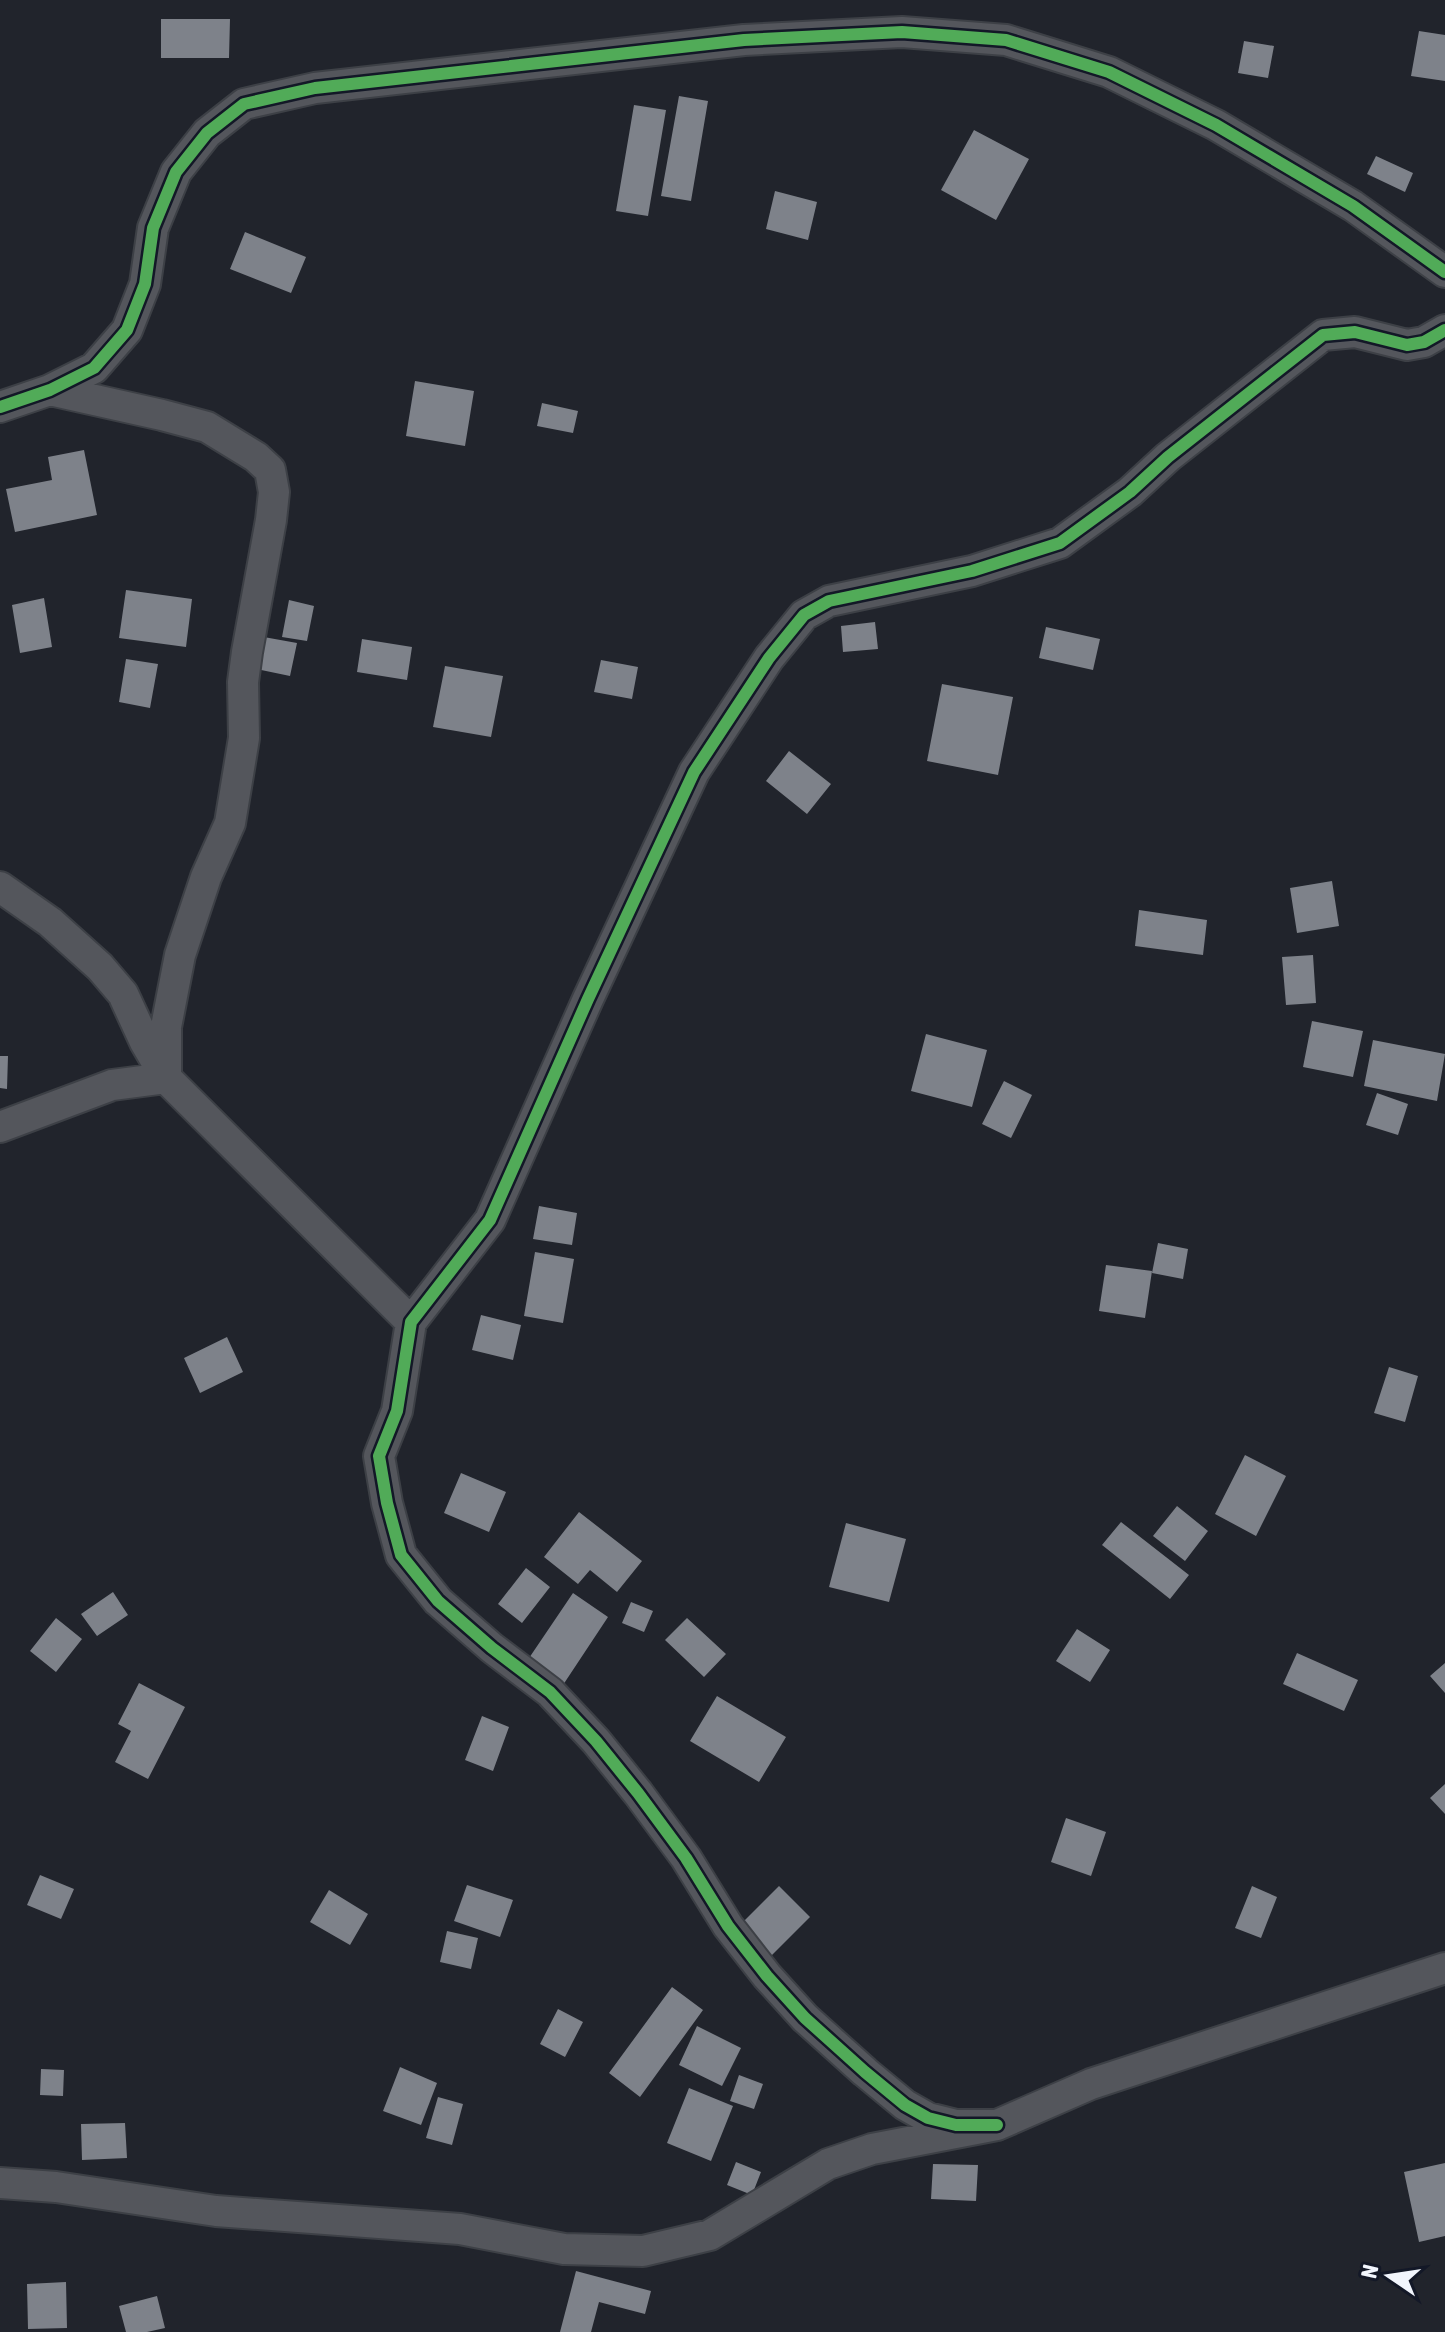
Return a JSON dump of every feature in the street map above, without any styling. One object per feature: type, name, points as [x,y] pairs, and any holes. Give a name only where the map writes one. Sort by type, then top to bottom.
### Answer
[{"type":"street","points":[[0,407],[50,390],[94,368],[127,330],[145,284],[153,228],[176,172],[207,133],[244,104],[315,88],[744,40],[902,32],[1006,40],[1109,72],[1216,125],[1340,198],[1445,272]]},
{"type":"street","points":[[997,2125],[956,2125],[928,2118],[905,2105],[805,2018],[728,1926],[686,1858],[596,1741],[550,1692],[492,1648],[438,1601],[401,1555],[379,1456],[397,1411],[411,1322],[490,1220],[694,772],[769,658],[804,615],[829,601],[972,571],[1060,543],[1130,492],[1168,457],[1323,335],[1355,332],[1407,345],[1424,342],[1445,330]]},
{"type":"street","points":[[50,390],[207,427],[256,457],[270,470],[274,492],[243,682],[244,738],[230,823],[206,877],[180,955],[166,1027],[166,1078]]},
{"type":"street","points":[[0,887],[50,922],[100,967],[123,994],[166,1078],[411,1322]]},
{"type":"street","points":[[0,1127],[112,1085],[166,1078]]},
{"type":"street","points":[[0,2183],[56,2187],[216,2211],[460,2229],[564,2249],[643,2251],[710,2235],[828,2164],[872,2149],[997,2125],[1091,2084],[1445,1968]]},
{"type":"building","points":[[161,19],[230,19],[229,58],[161,58]]},
{"type":"building","points":[[1419,31],[1445,35],[1445,81],[1411,76]]},
{"type":"building","points":[[1244,41],[1274,46],[1268,78],[1238,73]]},
{"type":"building","points":[[679,96],[708,101],[691,201],[661,196]]},
{"type":"building","points":[[634,105],[666,110],[648,216],[616,211]]},
{"type":"building","points":[[974,130],[1029,159],[996,220],[941,190]]},
{"type":"building","points":[[1376,156],[1413,173],[1405,192],[1367,174]]},
{"type":"building","points":[[775,191],[817,202],[808,240],[766,229]]},
{"type":"building","points":[[245,232],[306,257],[291,293],[230,269]]},
{"type":"building","points":[[415,381],[474,391],[465,446],[406,436]]},
{"type":"building","points":[[542,403],[578,411],[573,433],[537,426]]},
{"type":"building","points":[[84,450],[97,515],[15,532],[6,489],[52,480],[48,457]]},
{"type":"building","points":[[126,590],[192,599],[186,647],[119,638]]},
{"type":"building","points":[[44,598],[52,647],[20,653],[12,605]]},
{"type":"building","points":[[289,600],[314,606],[307,641],[282,637]]},
{"type":"building","points":[[875,622],[878,649],[843,652],[841,626]]},
{"type":"building","points":[[1046,627],[1100,639],[1093,670],[1039,658]]},
{"type":"building","points":[[253,635],[297,643],[290,676],[247,667]]},
{"type":"building","points":[[362,639],[412,647],[407,680],[357,672]]},
{"type":"building","points":[[126,659],[158,664],[150,708],[119,702]]},
{"type":"building","points":[[601,660],[638,667],[632,699],[594,692]]},
{"type":"building","points":[[445,666],[503,676],[491,737],[433,727]]},
{"type":"building","points":[[942,684],[1013,697],[998,775],[927,761]]},
{"type":"building","points":[[789,751],[831,784],[807,814],[766,781]]},
{"type":"building","points":[[1332,881],[1339,926],[1297,933],[1290,888]]},
{"type":"building","points":[[1139,910],[1207,920],[1203,955],[1135,946]]},
{"type":"building","points":[[1313,955],[1316,1003],[1286,1005],[1282,957]]},
{"type":"building","points":[[1312,1021],[1363,1031],[1353,1077],[1303,1067]]},
{"type":"building","points":[[926,1034],[987,1050],[972,1107],[911,1091]]},
{"type":"building","points":[[1373,1040],[1445,1054],[1437,1101],[1364,1086]]},
{"type":"building","points":[[0,1056],[8,1056],[7,1089],[0,1088]]},
{"type":"building","points":[[1004,1081],[1032,1095],[1011,1138],[982,1124]]},
{"type":"building","points":[[1377,1093],[1408,1104],[1398,1135],[1366,1125]]},
{"type":"building","points":[[539,1206],[577,1213],[572,1245],[533,1239]]},
{"type":"building","points":[[1158,1243],[1188,1249],[1183,1279],[1152,1273]]},
{"type":"building","points":[[535,1252],[574,1259],[563,1323],[524,1316]]},
{"type":"building","points":[[1106,1265],[1152,1271],[1145,1318],[1099,1311]]},
{"type":"building","points":[[481,1315],[521,1325],[513,1360],[472,1350]]},
{"type":"building","points":[[227,1337],[243,1372],[200,1393],[184,1358]]},
{"type":"building","points":[[1389,1367],[1418,1376],[1405,1422],[1374,1413]]},
{"type":"building","points":[[1245,1455],[1286,1476],[1256,1536],[1215,1514]]},
{"type":"building","points":[[461,1473],[506,1492],[489,1532],[444,1513]]},
{"type":"building","points":[[1177,1506],[1208,1531],[1185,1561],[1153,1536]]},
{"type":"building","points":[[579,1512],[642,1561],[617,1592],[590,1570],[578,1584],[544,1557]]},
{"type":"building","points":[[1121,1522],[1189,1575],[1170,1599],[1102,1545]]},
{"type":"building","points":[[846,1523],[906,1539],[889,1602],[829,1587]]},
{"type":"building","points":[[526,1568],[550,1587],[522,1623],[498,1604]]},
{"type":"building","points":[[113,1592],[128,1615],[97,1636],[81,1614]]},
{"type":"building","points":[[573,1593],[608,1617],[561,1688],[525,1664]]},
{"type":"building","points":[[631,1602],[653,1611],[644,1632],[622,1623]]},
{"type":"building","points":[[56,1618],[82,1639],[56,1672],[30,1651]]},
{"type":"building","points":[[687,1618],[726,1654],[704,1677],[665,1640]]},
{"type":"building","points":[[1077,1629],[1110,1650],[1090,1682],[1056,1661]]},
{"type":"building","points":[[1297,1653],[1358,1680],[1344,1711],[1283,1684]]},
{"type":"building","points":[[1445,1663],[1445,1693],[1430,1676]]},
{"type":"building","points":[[139,1683],[185,1707],[148,1779],[115,1762],[131,1731],[118,1724]]},
{"type":"building","points":[[717,1696],[786,1737],[759,1782],[690,1741]]},
{"type":"building","points":[[482,1716],[509,1727],[493,1771],[465,1760]]},
{"type":"building","points":[[1445,1784],[1445,1814],[1430,1798]]},
{"type":"building","points":[[1066,1818],[1106,1832],[1091,1876],[1051,1862]]},
{"type":"building","points":[[40,1875],[74,1889],[61,1919],[27,1905]]},
{"type":"building","points":[[467,1885],[513,1900],[500,1937],[454,1921]]},
{"type":"building","points":[[779,1886],[810,1917],[771,1956],[740,1925]]},
{"type":"building","points":[[1252,1886],[1277,1897],[1261,1938],[1235,1928]]},
{"type":"building","points":[[329,1890],[368,1914],[350,1945],[310,1922]]},
{"type":"building","points":[[447,1931],[478,1938],[471,1969],[440,1962]]},
{"type":"building","points":[[672,1987],[703,2010],[640,2097],[609,2073]]},
{"type":"building","points":[[558,2009],[583,2022],[565,2057],[540,2044]]},
{"type":"building","points":[[697,2026],[741,2048],[722,2086],[679,2065]]},
{"type":"building","points":[[400,2067],[437,2083],[421,2125],[383,2111]]},
{"type":"building","points":[[41,2069],[64,2070],[63,2096],[40,2095]]},
{"type":"building","points":[[739,2075],[763,2084],[754,2109],[730,2101]]},
{"type":"building","points":[[689,2088],[733,2106],[711,2161],[667,2143]]},
{"type":"building","points":[[438,2097],[463,2104],[452,2145],[426,2138]]},
{"type":"building","points":[[125,2123],[127,2158],[82,2160],[81,2124]]},
{"type":"building","points":[[736,2162],[761,2172],[752,2195],[727,2185]]},
{"type":"building","points":[[1445,2163],[1445,2236],[1419,2242],[1404,2172]]},
{"type":"building","points":[[933,2164],[978,2165],[976,2201],[931,2199]]},
{"type":"building","points":[[576,2271],[651,2291],[645,2314],[599,2302],[591,2332],[560,2332]]},
{"type":"building","points":[[66,2282],[67,2328],[28,2329],[27,2284]]},
{"type":"building","points":[[157,2296],[165,2328],[126,2332],[119,2306]]},
{"type":"cycle path","points":[[0,407],[50,390],[94,368],[127,330],[145,284],[153,228],[176,172],[207,133],[244,104],[315,88],[744,40],[902,32],[1006,40],[1109,72],[1216,125],[1353,206],[1445,272]]},
{"type":"cycle path","points":[[997,2125],[956,2125],[928,2118],[905,2105],[805,2018],[728,1926],[686,1858],[596,1741],[550,1692],[492,1648],[438,1601],[401,1555],[379,1456],[397,1411],[411,1322],[490,1220],[694,772],[769,658],[804,615],[829,601],[972,571],[1060,543],[1130,492],[1168,457],[1323,335],[1355,332],[1407,345],[1424,342],[1445,330]]}]
